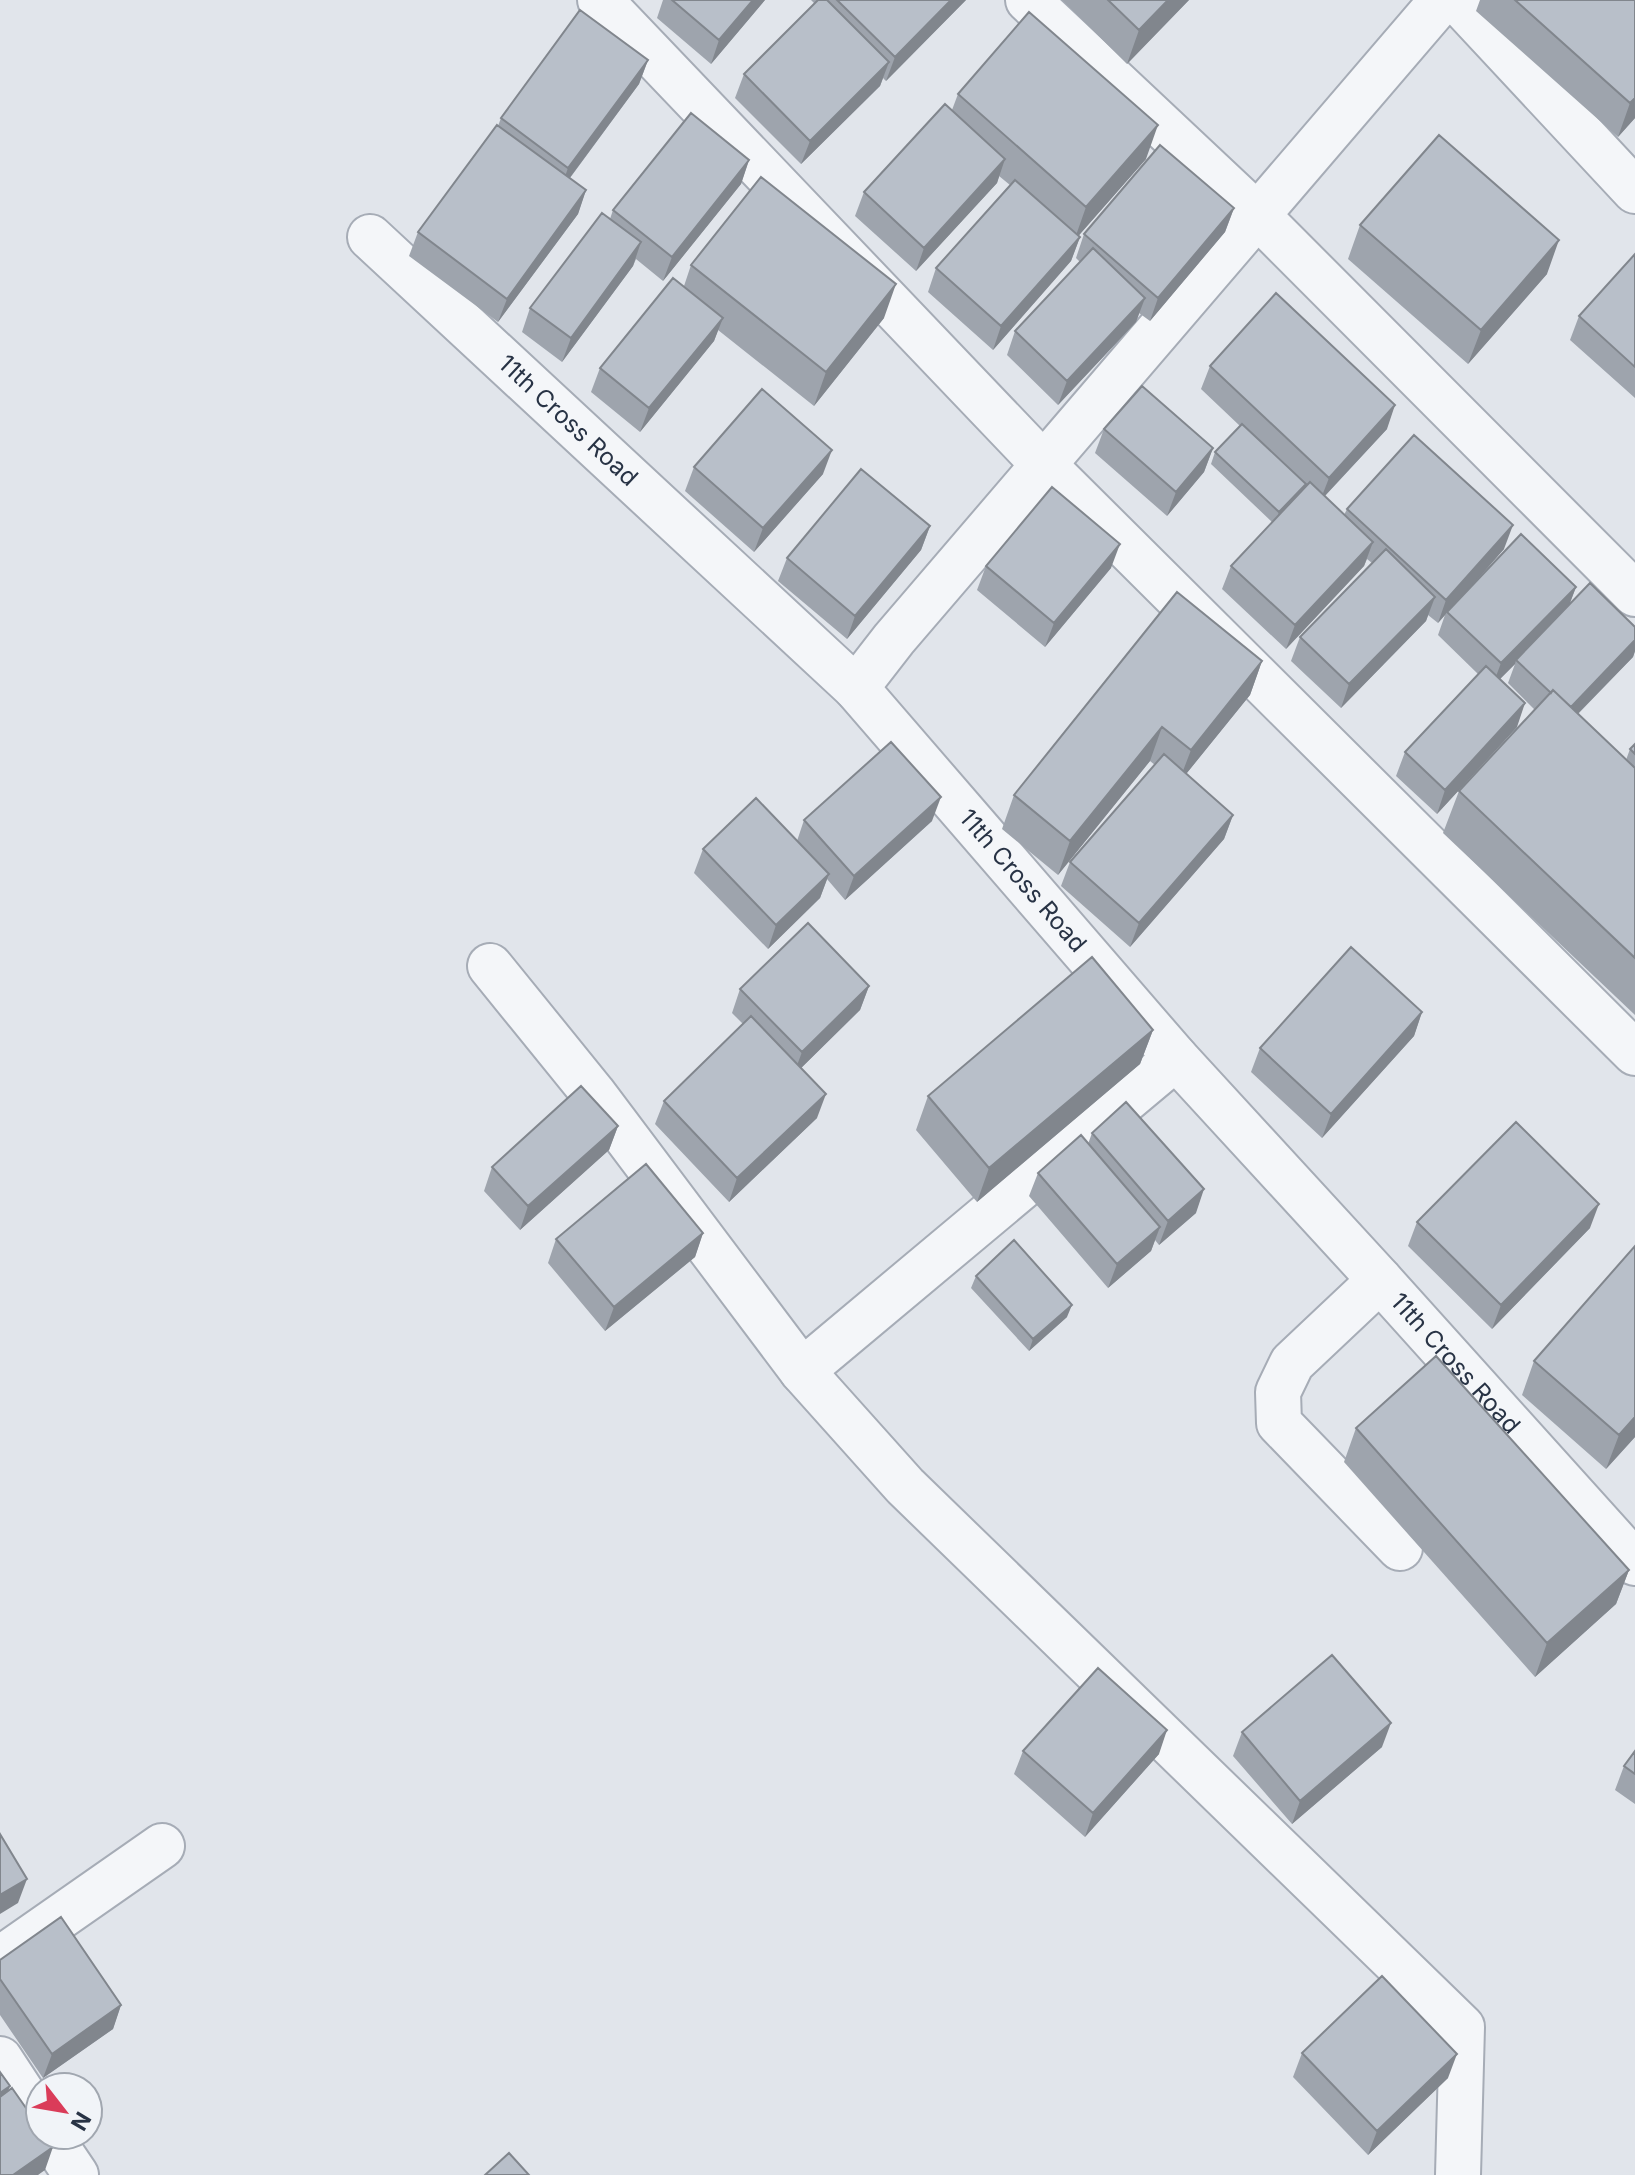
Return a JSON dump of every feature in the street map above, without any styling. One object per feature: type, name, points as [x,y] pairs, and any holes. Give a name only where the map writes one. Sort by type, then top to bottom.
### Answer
[{"type":"street","points":[[600,0],[1044,465],[1635,1053]]},
{"type":"street","points":[[1028,0],[1257,215],[1635,594]]},
{"type":"street","points":[[856,688],[894,639],[1442,0]]},
{"type":"street","points":[[1457,0],[1635,191]]},
{"type":"street","name":"11th Cross Road","points":[[370,237],[856,688],[1176,1058],[1634,1562]]},
{"type":"street","points":[[490,966],[593,1093],[802,1371],[905,1486],[1462,2027],[1458,2175]]},
{"type":"street","points":[[802,1371],[1176,1058]]},
{"type":"street","points":[[1380,1280],[1292,1363],[1278,1392],[1279,1423],[1400,1548]]},
{"type":"street","points":[[0,1959],[162,1846]]},
{"type":"street","points":[[0,2059],[24,2096]]},
{"type":"street","points":[[60,2151],[76,2175]]},
{"type":"building","points":[[672,0],[753,0],[719,40]]},
{"type":"building","points":[[818,0],[827,0],[889,62],[810,141],[744,74]]},
{"type":"building","points":[[837,0],[951,0],[895,57]]},
{"type":"building","points":[[1108,0],[1168,0],[1139,30]]},
{"type":"building","points":[[1515,0],[1635,0],[1635,98],[1630,103]]},
{"type":"building","points":[[580,10],[648,60],[568,168],[501,118]]},
{"type":"building","points":[[1029,12],[1158,125],[1086,207],[958,94]]},
{"type":"building","points":[[945,104],[1005,159],[924,248],[864,192]]},
{"type":"building","points":[[691,113],[749,160],[672,257],[613,210]]},
{"type":"building","points":[[497,125],[586,190],[507,299],[418,232]]},
{"type":"building","points":[[1439,135],[1559,240],[1481,330],[1360,225]]},
{"type":"building","points":[[1160,145],[1234,208],[1158,298],[1084,234]]},
{"type":"building","points":[[761,177],[896,284],[826,372],[691,265]]},
{"type":"building","points":[[1015,180],[1080,237],[1001,326],[936,268]]},
{"type":"building","points":[[602,213],[641,242],[571,338],[530,308]]},
{"type":"building","points":[[1093,248],[1145,298],[1067,381],[1015,331]]},
{"type":"building","points":[[1635,254],[1635,367],[1579,316]]},
{"type":"building","points":[[673,278],[723,318],[649,408],[600,368]]},
{"type":"building","points":[[1276,293],[1395,405],[1329,478],[1210,366]]},
{"type":"building","points":[[1142,386],[1213,448],[1176,492],[1104,429]]},
{"type":"building","points":[[762,389],[832,450],[763,528],[694,467]]},
{"type":"building","points":[[1242,424],[1306,484],[1279,512],[1215,452]]},
{"type":"building","points":[[1414,435],[1513,525],[1446,600],[1347,509]]},
{"type":"building","points":[[861,469],[930,526],[855,616],[787,558]]},
{"type":"building","points":[[1310,482],[1373,542],[1295,625],[1231,566]]},
{"type":"building","points":[[1052,487],[1120,544],[1054,623],[986,566]]},
{"type":"building","points":[[1521,534],[1576,587],[1501,663],[1447,612]]},
{"type":"building","points":[[1386,549],[1435,597],[1349,684],[1300,637]]},
{"type":"building","points":[[1590,583],[1635,627],[1635,640],[1571,707],[1516,660]]},
{"type":"building","points":[[1177,592],[1262,661],[1191,750],[1162,727],[1070,841],[1014,795]]},
{"type":"building","points":[[1486,666],[1525,703],[1445,790],[1405,752]]},
{"type":"building","points":[[1553,690],[1635,768],[1635,958],[1459,791]]},
{"type":"building","points":[[891,742],[941,797],[854,876],[804,820]]},
{"type":"building","points":[[1164,754],[1233,815],[1139,923],[1070,862]]},
{"type":"building","points":[[756,798],[829,874],[776,925],[703,849]]},
{"type":"building","points":[[808,923],[869,986],[802,1052],[740,989]]},
{"type":"building","points":[[1351,947],[1422,1012],[1331,1114],[1260,1048]]},
{"type":"building","points":[[1092,957],[1153,1030],[989,1168],[928,1096]]},
{"type":"building","points":[[751,1016],[826,1094],[737,1178],[664,1101]]},
{"type":"building","points":[[581,1086],[618,1126],[528,1206],[492,1167]]},
{"type":"building","points":[[1126,1102],[1204,1189],[1168,1221],[1092,1133]]},
{"type":"building","points":[[1516,1122],[1599,1204],[1501,1305],[1417,1222]]},
{"type":"building","points":[[1081,1135],[1160,1227],[1117,1264],[1038,1173]]},
{"type":"building","points":[[646,1164],[703,1233],[614,1307],[556,1239]]},
{"type":"building","points":[[1014,1240],[1072,1305],[1033,1339],[976,1276]]},
{"type":"building","points":[[1635,1246],[1635,1417],[1619,1435],[1534,1361]]},
{"type":"building","points":[[1436,1356],[1629,1570],[1547,1643],[1356,1428]]},
{"type":"building","points":[[1332,1655],[1391,1723],[1300,1801],[1242,1732]]},
{"type":"building","points":[[1098,1668],[1167,1730],[1093,1813],[1023,1751]]},
{"type":"building","points":[[1635,1751],[1635,1774],[1624,1766]]},
{"type":"building","points":[[0,1834],[27,1879],[0,1895]]},
{"type":"building","points":[[61,1917],[121,2005],[52,2054],[0,1979],[0,1960]]},
{"type":"building","points":[[1382,1976],[1457,2054],[1377,2131],[1302,2053]]},
{"type":"building","points":[[0,2072],[10,2086],[0,2093]]},
{"type":"building","points":[[12,2088],[24,2105],[24,2151],[47,2151],[13,2175],[0,2175],[0,2097]]},
{"type":"building","points":[[509,2153],[529,2175],[485,2175]]}]
